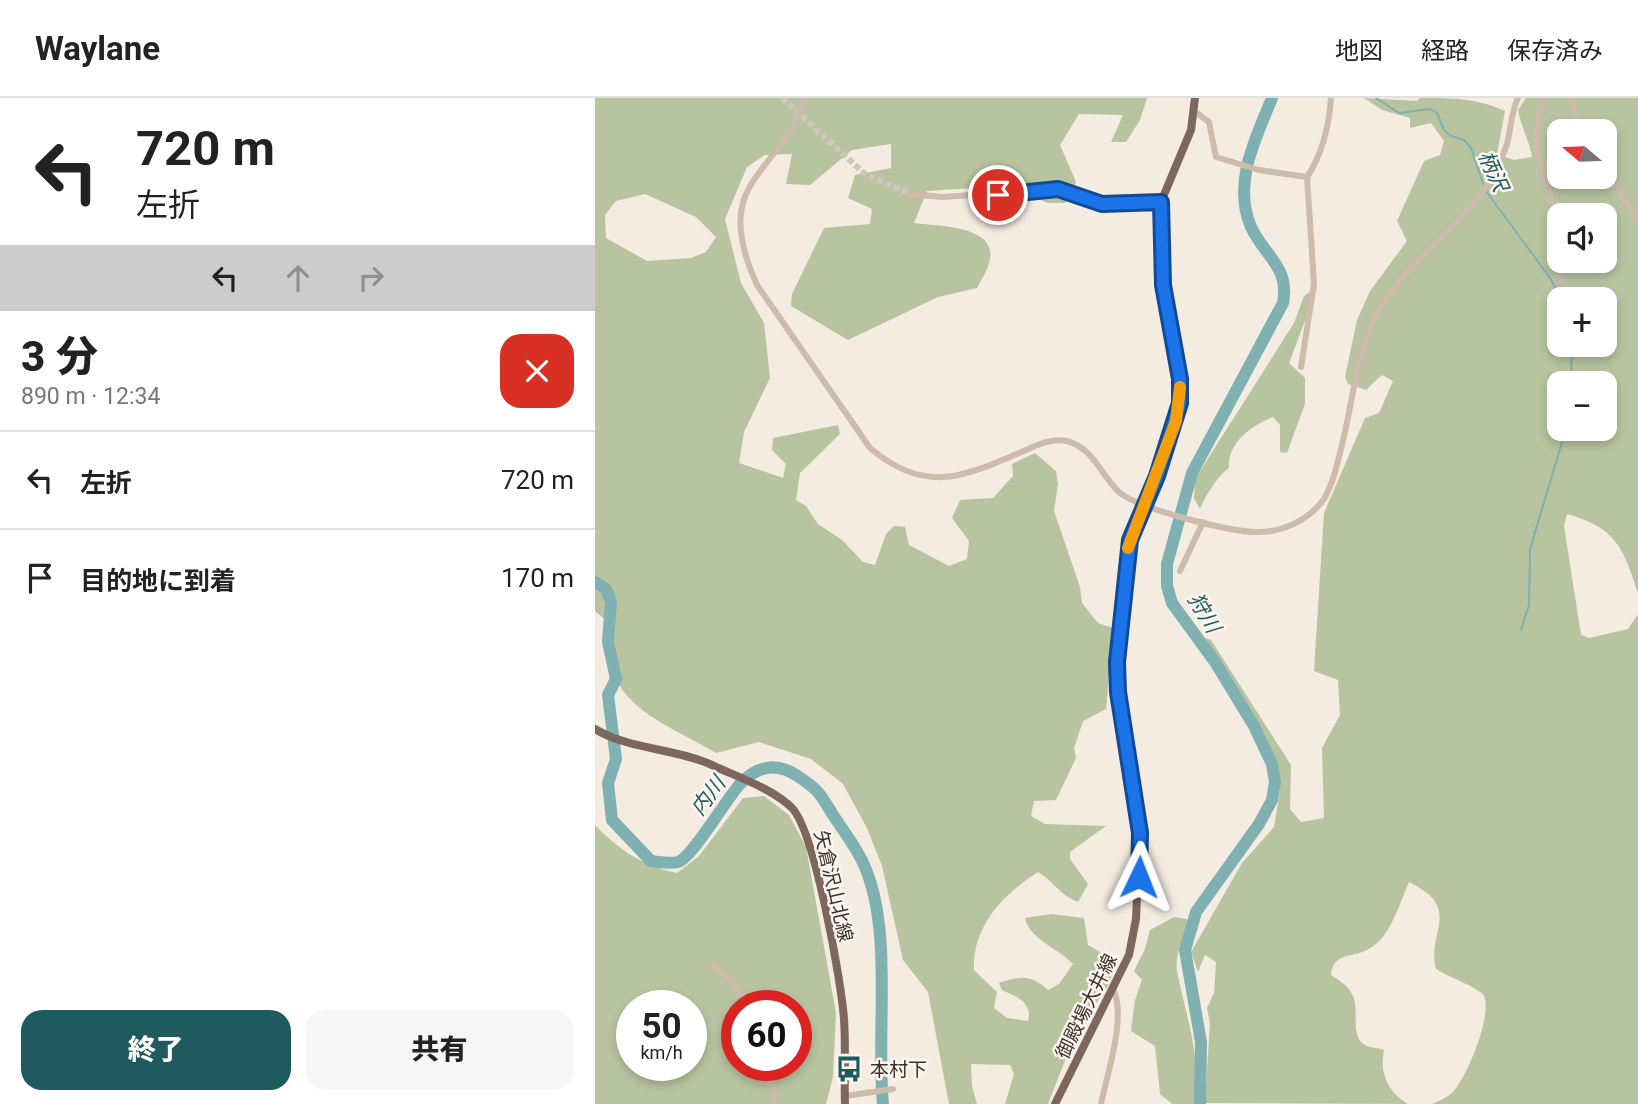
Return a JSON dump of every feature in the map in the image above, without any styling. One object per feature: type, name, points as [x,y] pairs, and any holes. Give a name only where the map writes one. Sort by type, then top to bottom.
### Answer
[{"type":"main road","name":"御殿場大井線","points":[[1055,1104],[1113,989],[1129,954],[1134,935],[1140,833],[1117,677],[1130,540],[1157,476],[1180,403],[1180,379],[1163,285],[1161,202],[1191,130],[1195,98]]},
{"type":"main road","name":"矢倉沢山北線","points":[[595,729],[619,740],[681,754],[725,771],[791,807],[805,827],[841,996],[845,1100]]},
{"type":"street","points":[[805,98],[788,132],[750,186],[741,208],[740,233],[745,259],[757,285],[870,448],[888,463],[909,472],[943,478],[977,471],[1038,444],[1056,440],[1068,441],[1079,446],[1095,460],[1119,492],[1144,505],[1203,522],[1255,532],[1277,531],[1292,526],[1323,499],[1338,463],[1375,317],[1391,292],[1477,199],[1493,175],[1506,148],[1518,98]]},
{"type":"street","points":[[1301,367],[1314,285],[1307,177],[1316,163],[1329,122],[1331,98]]},
{"type":"street","points":[[1545,98],[1536,122],[1534,138],[1554,209],[1561,282]]},
{"type":"street","points":[[1570,98],[1579,119]]},
{"type":"street","points":[[1194,111],[1209,122],[1216,157],[1259,170],[1307,177]]},
{"type":"street","points":[[911,194],[943,197],[1058,189],[1102,204],[1161,202]]},
{"type":"street","points":[[1617,189],[1638,219]]},
{"type":"street","points":[[1180,571],[1203,522]]},
{"type":"street","points":[[712,964],[738,990]]},
{"type":"street","points":[[1101,1104],[1116,1034],[1117,996],[1113,989]]},
{"type":"street","points":[[771,1081],[775,1104]]},
{"type":"street","points":[[845,1100],[857,1095],[893,1089]]},
{"type":"green space","points":[[595,98],[1147,98],[1140,120],[1126,142],[1111,142],[1123,115],[1079,114],[1060,145],[1076,182],[1065,203],[1048,203],[1006,186],[927,191],[914,223],[951,227],[976,234],[985,241],[990,250],[984,276],[977,288],[938,297],[848,340],[791,306],[792,294],[824,228],[870,224],[872,209],[848,198],[855,175],[891,168],[891,144],[852,150],[810,185],[786,184],[792,154],[765,155],[747,167],[725,219],[741,283],[764,323],[770,378],[744,432],[739,463],[783,478],[786,464],[772,450],[773,438],[838,425],[840,434],[800,473],[796,500],[806,506],[818,524],[842,540],[863,562],[875,565],[886,534],[894,526],[905,527],[909,545],[949,566],[967,559],[969,541],[952,518],[960,500],[993,498],[1013,476],[1012,464],[1035,453],[1056,471],[1058,484],[1054,511],[1080,587],[1082,603],[1098,623],[1113,628],[1106,709],[1083,721],[1074,748],[1076,758],[1056,800],[1034,801],[1031,816],[1045,824],[1106,826],[1070,852],[1070,859],[1088,884],[1078,902],[1038,872],[1013,891],[992,913],[978,940],[974,970],[997,992],[994,1008],[1007,1018],[1028,1021],[1026,1005],[1002,990],[999,983],[1025,978],[1036,981],[1048,990],[1059,984],[1073,964],[1038,938],[1025,918],[1051,914],[1084,918],[1088,945],[1110,958],[1113,969],[1109,984],[1075,1035],[1048,1104],[1005,1104],[1014,1074],[1010,1065],[971,1064],[972,1086],[977,1104],[949,1104],[928,992],[903,960],[882,866],[867,828],[843,784],[811,759],[759,742],[716,753],[649,715],[626,695],[618,683],[611,662],[609,623],[595,611]],"holes":[[[645,194],[696,217],[716,237],[706,252],[691,258],[647,261],[606,238],[605,215],[616,201]]]},
{"type":"green space","points":[[1364,98],[1417,101],[1420,98],[1453,99],[1474,101],[1505,111],[1497,154],[1514,160],[1532,157],[1518,110],[1526,98],[1638,98],[1638,593],[1622,551],[1607,533],[1567,514],[1564,526],[1581,635],[1589,638],[1628,629],[1638,614],[1638,1104],[1432,1104],[1452,1093],[1464,1075],[1482,1031],[1486,1005],[1481,993],[1436,969],[1434,955],[1439,911],[1426,892],[1409,882],[1383,937],[1369,949],[1340,959],[1331,975],[1352,994],[1358,1037],[1367,1046],[1384,1050],[1384,1074],[1390,1088],[1408,1104],[1205,1103],[1210,1023],[1207,1008],[1214,993],[1216,962],[1205,955],[1198,972],[1191,952],[1242,863],[1274,827],[1280,790],[1279,771],[1262,731],[1205,638],[1211,640],[1291,765],[1290,809],[1301,822],[1324,818],[1322,748],[1340,715],[1338,680],[1314,671],[1324,513],[1365,418],[1379,413],[1393,381],[1382,375],[1366,390],[1348,384],[1345,377],[1357,320],[1370,291],[1407,241],[1397,221],[1424,161],[1440,155],[1444,141],[1431,123],[1410,128],[1410,118],[1382,110]]},
{"type":"green space","points":[[1311,291],[1306,318],[1289,363],[1305,378],[1305,404],[1287,453],[1280,452],[1280,425],[1273,417],[1249,430],[1232,451],[1229,468],[1212,487],[1200,509],[1194,498],[1195,479],[1294,323],[1304,296]]},
{"type":"green space","points":[[764,796],[789,815],[806,847],[836,1013],[833,1077],[826,1104],[595,1104],[595,825],[632,856],[653,866],[677,873],[699,856],[743,798]]},
{"type":"green space","points":[[1174,917],[1187,919],[1177,971],[1195,1053],[1194,1104],[1172,1104],[1160,1094],[1155,1046],[1131,1031],[1135,1000],[1142,980],[1134,971],[1145,949],[1150,930]]},
{"type":"waterway","name":"狩川","points":[[1200,1104],[1201,1042],[1185,950],[1196,912],[1259,824],[1272,800],[1275,782],[1272,764],[1254,726],[1215,662],[1172,603],[1167,586],[1167,564],[1192,473],[1283,303],[1283,280],[1280,271],[1251,227],[1244,194],[1248,161],[1272,98]]},
{"type":"waterway","name":"柄沢","points":[[1376,98],[1399,113],[1430,109],[1437,113],[1444,130],[1451,136],[1464,140],[1471,148],[1484,186]]},
{"type":"waterway","name":"柄沢","points":[[1486,191],[1555,287]]},
{"type":"waterway","name":"柄沢","points":[[1571,371],[1572,357]]},
{"type":"waterway","name":"柄沢","points":[[1521,630],[1529,605],[1530,549],[1562,441]]},
{"type":"waterway","name":"内川","points":[[595,582],[606,589],[611,601],[608,642],[616,679],[608,695],[616,759],[608,783],[612,820],[651,861],[675,863],[692,850],[734,791],[753,773],[767,768],[781,768],[796,775],[817,791],[859,855],[874,893],[881,952],[883,1104]]},
{"type":"tunnel","points":[[782,98],[866,175],[911,194]]},
{"type":"slow traffic","points":[[1128,548],[1176,421],[1180,387]]},
{"type":"place","name":"本村下","points":[[849,1069]]},
{"type":"route","points":[[998,195],[1058,189],[1071,191],[1102,204],[1161,202],[1163,285],[1180,379],[1180,403],[1157,476],[1130,540],[1117,662],[1118,692],[1140,833],[1139,877]]}]
